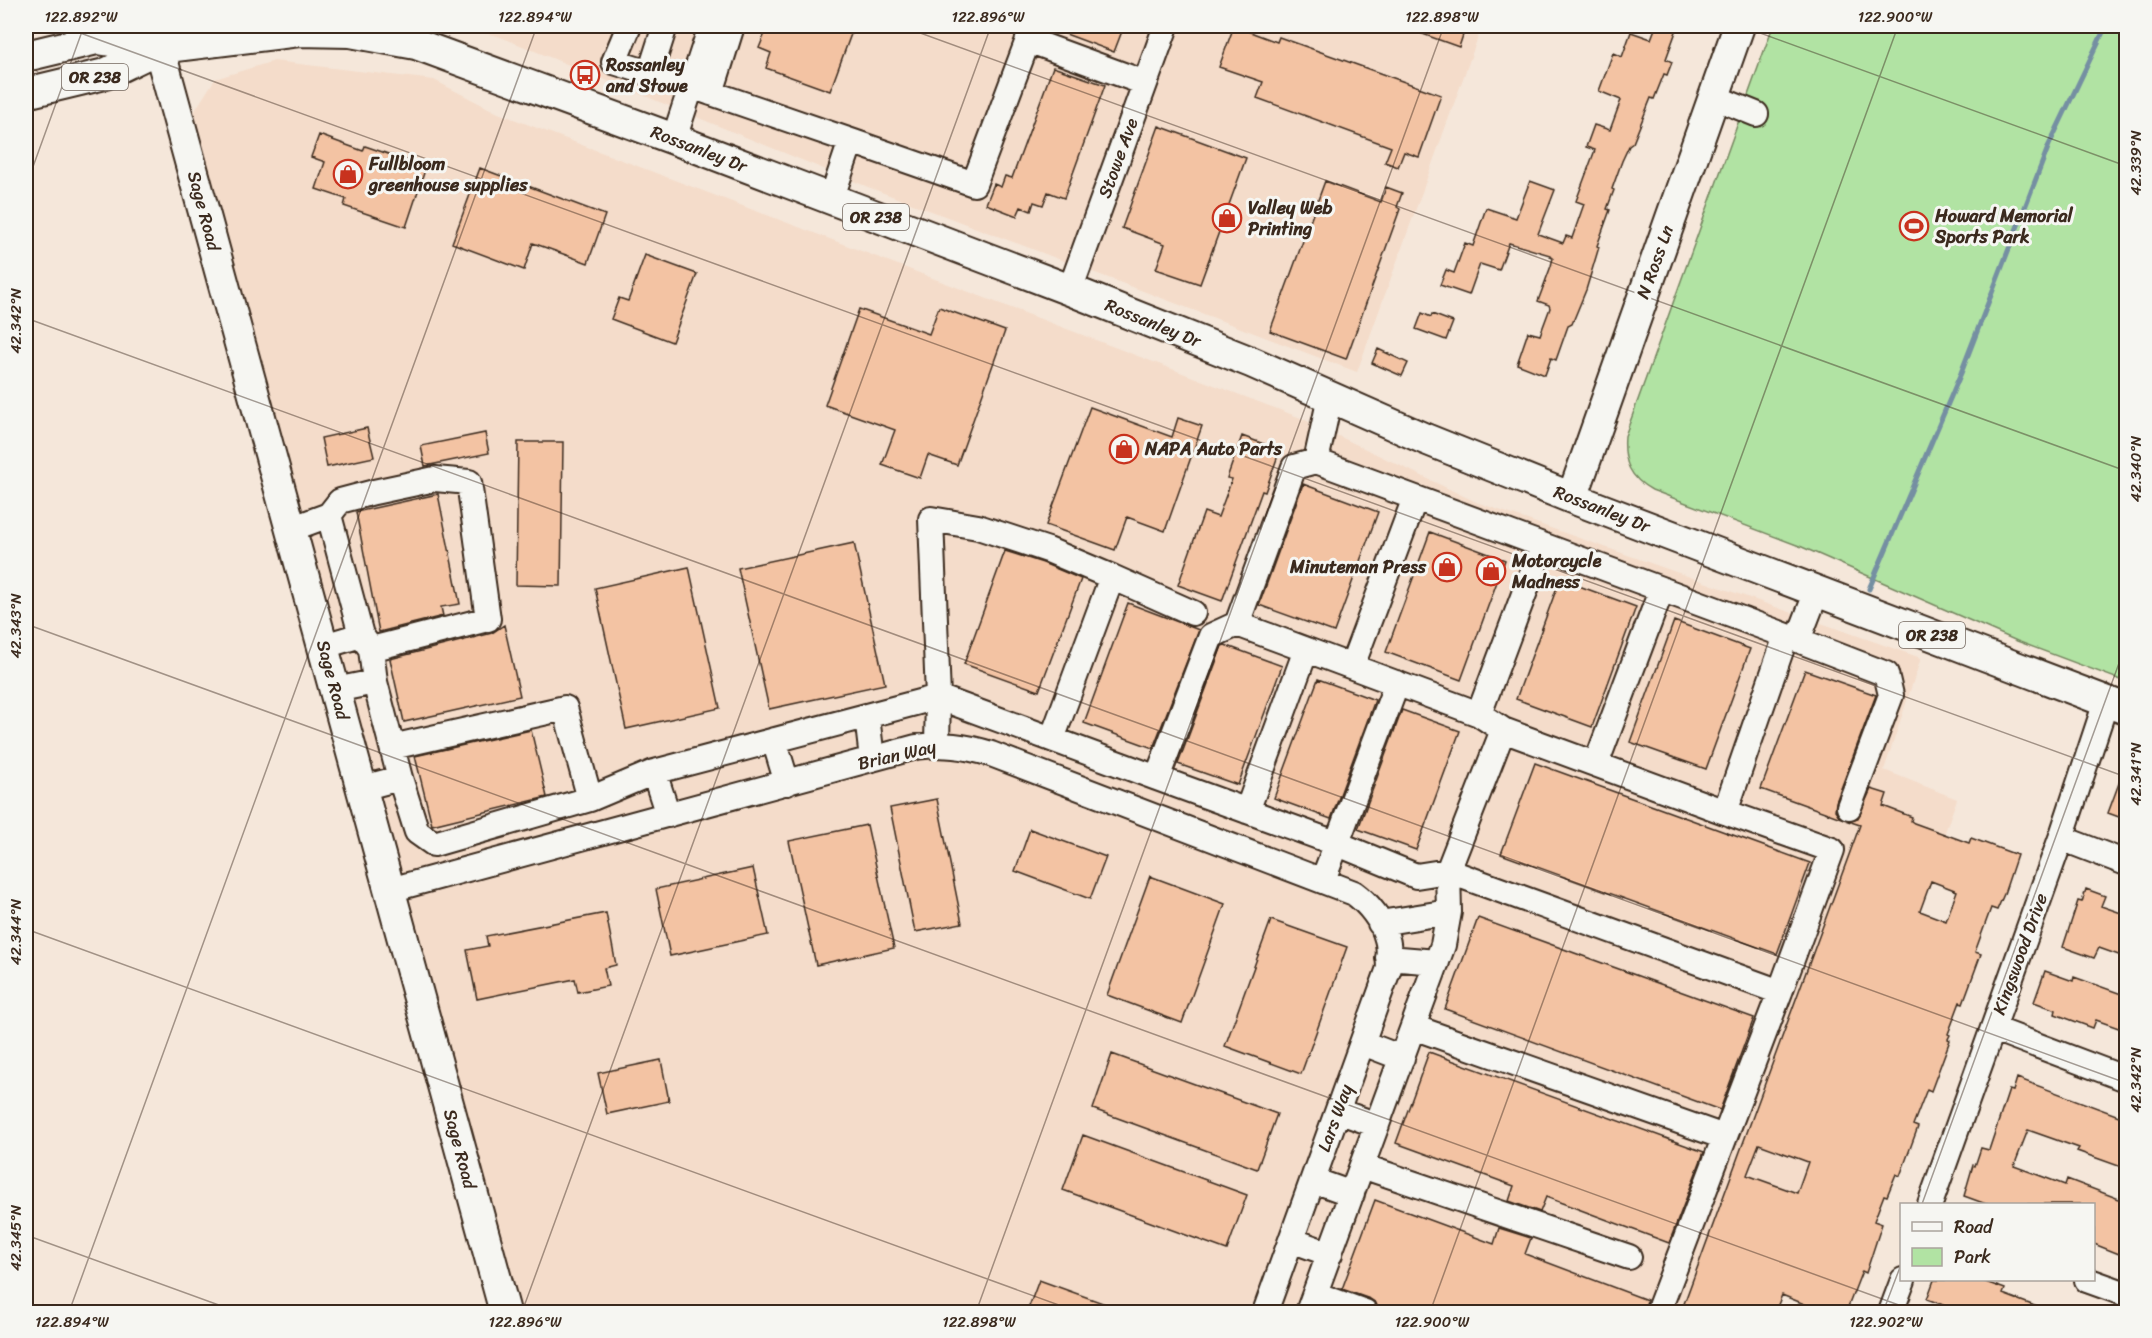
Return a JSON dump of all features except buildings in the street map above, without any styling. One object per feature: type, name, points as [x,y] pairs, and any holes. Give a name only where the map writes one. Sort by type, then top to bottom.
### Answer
[{"type":"main road","name":"N Ross Ln","points":[[1572,498],[1739,26]]},
{"type":"main road","name":"Rossanley Dr","points":[[156,37],[299,31],[350,32],[416,44],[674,139],[1070,290],[1251,362],[1423,438],[1572,498],[2116,705]]},
{"type":"main road","name":"OR 238","points":[[26,56],[97,39],[156,37]]},
{"type":"main road","name":"OR 238","points":[[26,93],[105,74],[156,37]]},
{"type":"main road","name":"Sage Road","points":[[156,37],[505,1312]]},
{"type":"street","points":[[628,26],[614,62],[701,89],[974,184],[1028,39],[1145,83]]},
{"type":"street","points":[[650,73],[665,26]]},
{"type":"street","points":[[657,48],[665,44],[672,26]]},
{"type":"street","points":[[701,89],[711,26]]},
{"type":"street","points":[[674,139],[732,26]]},
{"type":"street","name":"Stowe Ave","points":[[1070,290],[1166,26]]},
{"type":"street","points":[[1714,98],[1756,114]]},
{"type":"street","points":[[831,200],[851,141]]},
{"type":"street","points":[[1316,461],[1330,397]]},
{"type":"street","points":[[1156,778],[1211,636],[1237,624],[1294,467],[1316,461],[1886,674],[1891,694],[1849,807]]},
{"type":"street","points":[[291,529],[329,515],[340,501],[374,492],[435,479],[469,482],[488,619],[366,642],[324,646]]},
{"type":"street","points":[[1353,666],[1415,498]]},
{"type":"street","points":[[329,515],[366,642],[400,778],[417,832],[434,844],[590,799],[654,772],[938,698],[1338,844],[1416,876],[1448,871],[1780,992]]},
{"type":"street","points":[[937,744],[938,698],[931,519],[978,527],[1048,550],[1193,613]]},
{"type":"street","points":[[1479,714],[1542,546]]},
{"type":"street","points":[[1052,739],[1112,577]]},
{"type":"street","points":[[1596,764],[1661,591]]},
{"type":"street","points":[[1725,812],[1792,638],[1817,591]]},
{"type":"street","points":[[1237,624],[1479,714],[1503,730],[1832,850],[1658,1312]]},
{"type":"street","points":[[1247,811],[1306,650]]},
{"type":"street","points":[[335,690],[375,682]]},
{"type":"street","points":[[1323,880],[1397,683]]},
{"type":"street","name":"Kingswood Drive","points":[[1930,1203],[2061,838],[2116,705]]},
{"type":"street","points":[[392,747],[566,708],[590,799]]},
{"type":"street","points":[[867,716],[872,759]]},
{"type":"street","points":[[1010,761],[1023,729]]},
{"type":"street","points":[[1365,1312],[1311,1303],[1443,945],[1449,912],[1448,871],[1503,730]]},
{"type":"street","points":[[774,740],[786,783]]},
{"type":"street","name":"Brian Way","points":[[390,890],[872,759],[937,744],[970,748],[1010,761],[1323,880],[1354,893],[1365,901],[1380,923]]},
{"type":"street","points":[[1092,792],[1107,759]]},
{"type":"street","points":[[654,772],[668,815]]},
{"type":"street","points":[[362,788],[400,778]]},
{"type":"street","points":[[1174,824],[1188,789]]},
{"type":"street","points":[[559,808],[570,842]]},
{"type":"street","points":[[2061,838],[2127,863]]},
{"type":"street","points":[[1380,923],[1449,912]]},
{"type":"street","name":"Lars Way","points":[[1265,1312],[1389,968],[1387,937],[1380,923]]},
{"type":"street","points":[[1388,958],[1437,962]]},
{"type":"street","points":[[1413,1027],[1724,1137]]},
{"type":"street","points":[[1994,1029],[2127,1079]]},
{"type":"street","points":[[1363,1043],[1402,1058]]},
{"type":"street","points":[[1338,1111],[1377,1125]]},
{"type":"street","points":[[1362,1166],[1629,1257]]},
{"type":"street","points":[[1313,1180],[1352,1194]]},
{"type":"street","points":[[1291,1240],[1330,1254]]},
{"type":"street","points":[[1891,1312],[1903,1281]]},
{"type":"street","points":[[2089,1281],[2127,1294]]},
{"type":"shaded area","points":[[448,26],[1482,26],[1357,372],[868,187],[498,36]]},
{"type":"shaded area","points":[[274,61],[434,80],[498,113],[1301,418],[1476,502],[1921,658],[1884,770],[1957,799],[1771,1312],[520,1312],[194,112],[215,79]]},
{"type":"green space","name":"Howard Memorial Sports Park","points":[[1773,26],[2126,26],[2126,682],[2017,641],[1802,547],[1652,490],[1633,474],[1625,454],[1625,436]]},
{"type":"waterway","points":[[1869,589],[1961,373],[2049,145],[2106,26]]},
{"type":"place","name":"Rossanley and Stowe","points":[[585,75]]},
{"type":"place","name":"Fullbloom greenhouse supplies","points":[[348,174]]},
{"type":"place","name":"Valley Web Printing","points":[[1227,218]]},
{"type":"place","name":"Howard Memorial Sports Park","points":[[1914,226]]},
{"type":"place","name":"NAPA Auto Parts","points":[[1124,449]]},
{"type":"place","name":"Minuteman Press","points":[[1447,567]]},
{"type":"place","name":"Motorcycle Madness","points":[[1491,571]]}]
